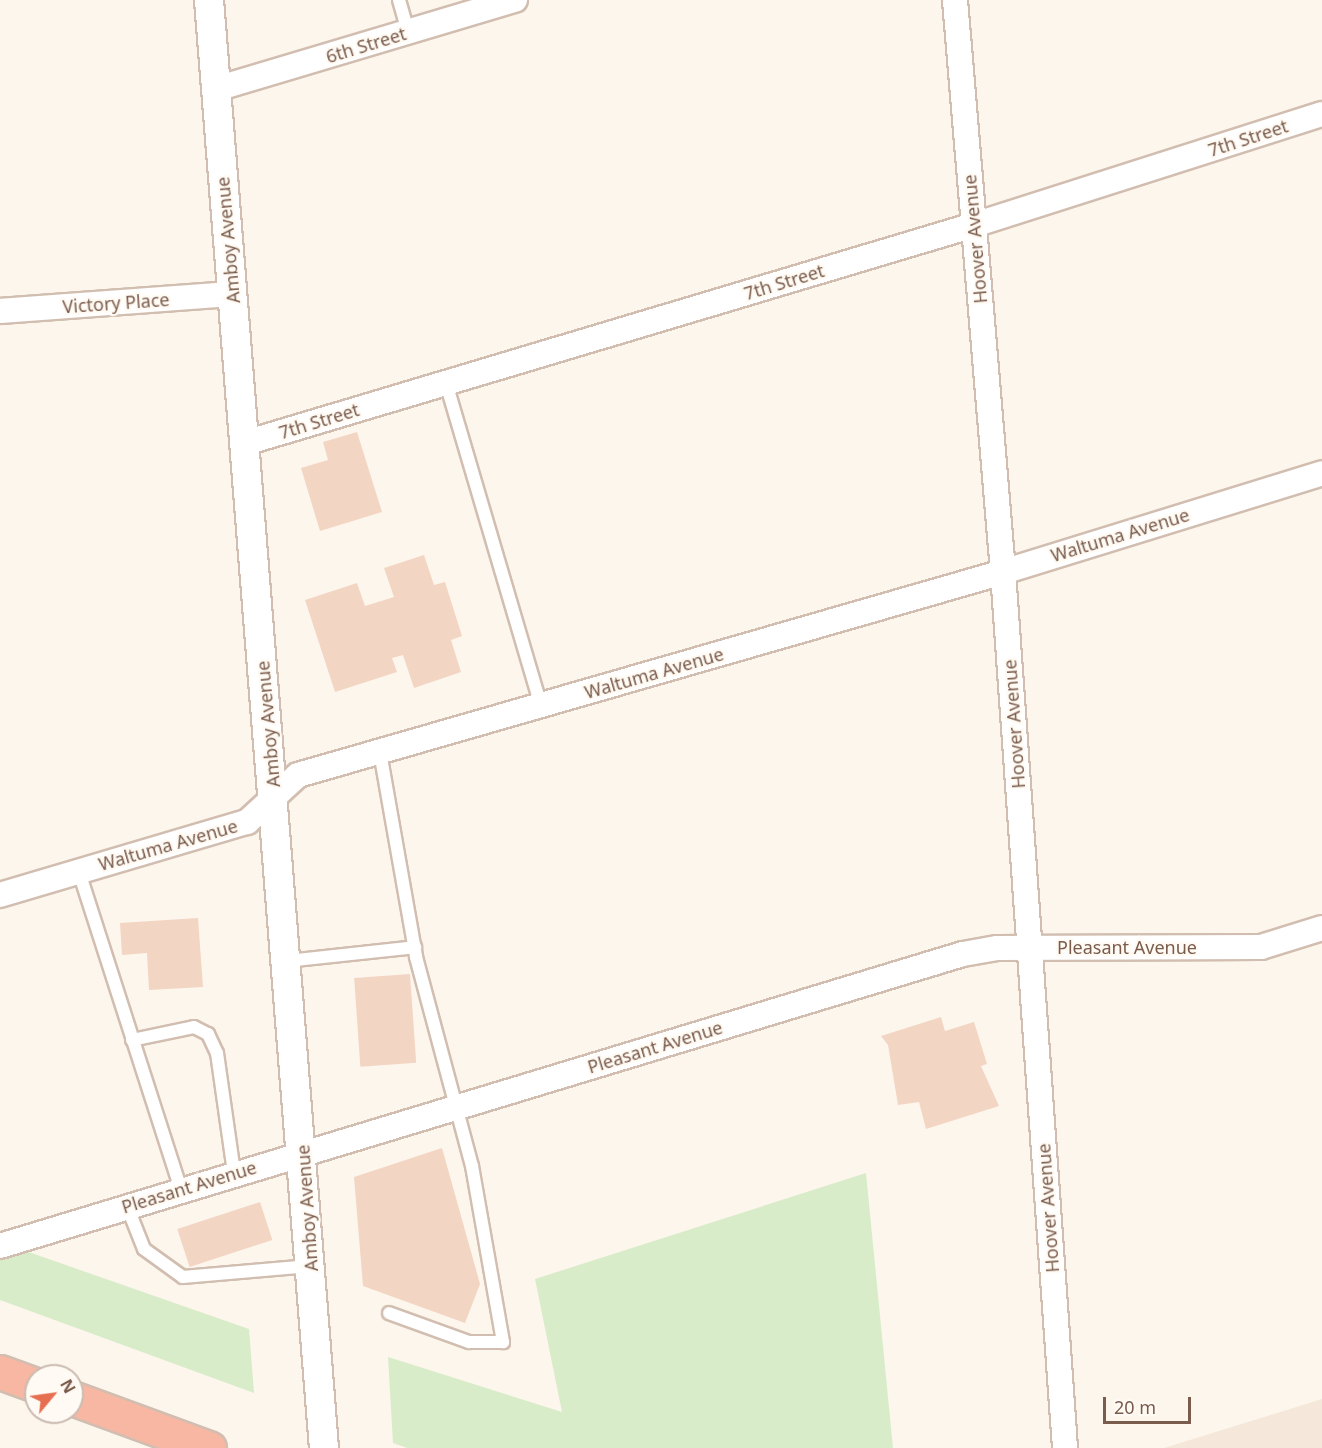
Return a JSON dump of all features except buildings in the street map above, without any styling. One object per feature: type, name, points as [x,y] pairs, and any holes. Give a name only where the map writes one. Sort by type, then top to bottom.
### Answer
[{"type":"highway","points":[[0,1372],[24,1381]]},
{"type":"highway","points":[[84,1402],[209,1448]]},
{"type":"street","name":"Amboy Avenue","points":[[209,0],[303,1152],[324,1448]]},
{"type":"street","name":"6th Street","points":[[216,89],[408,32],[477,5],[515,0]]},
{"type":"street","name":"Hoover Avenue","points":[[955,0],[1003,572],[1065,1448]]},
{"type":"street","name":"7th Street","points":[[244,443],[974,225],[1322,114]]},
{"type":"street","name":"Victory Place","points":[[0,311],[232,294]]},
{"type":"street","name":"Waltuma Avenue","points":[[0,895],[247,822],[298,775],[1003,572],[1322,473]]},
{"type":"street","name":"Pleasant Avenue","points":[[0,1246],[303,1152],[963,954],[1031,948],[1261,947],[1322,928]]},
{"type":"lane","points":[[399,0],[408,32]]},
{"type":"lane","points":[[446,383],[542,705]]},
{"type":"lane","points":[[380,752],[415,947],[490,1253],[503,1341],[469,1342],[390,1313]]},
{"type":"lane","points":[[79,872],[181,1190]]},
{"type":"lane","points":[[287,961],[415,947]]},
{"type":"lane","points":[[132,1040],[194,1027],[208,1034],[217,1053],[234,1173]]},
{"type":"lane","points":[[127,1206],[144,1250],[183,1277],[311,1266]]},
{"type":"shaded area","points":[[1322,1399],[1322,1448],[1164,1448]]},
{"type":"green space","points":[[866,1173],[893,1448],[407,1448],[393,1443],[388,1357],[562,1412],[535,1279]]},
{"type":"green space","points":[[0,1242],[249,1329],[254,1393],[0,1300]]}]
